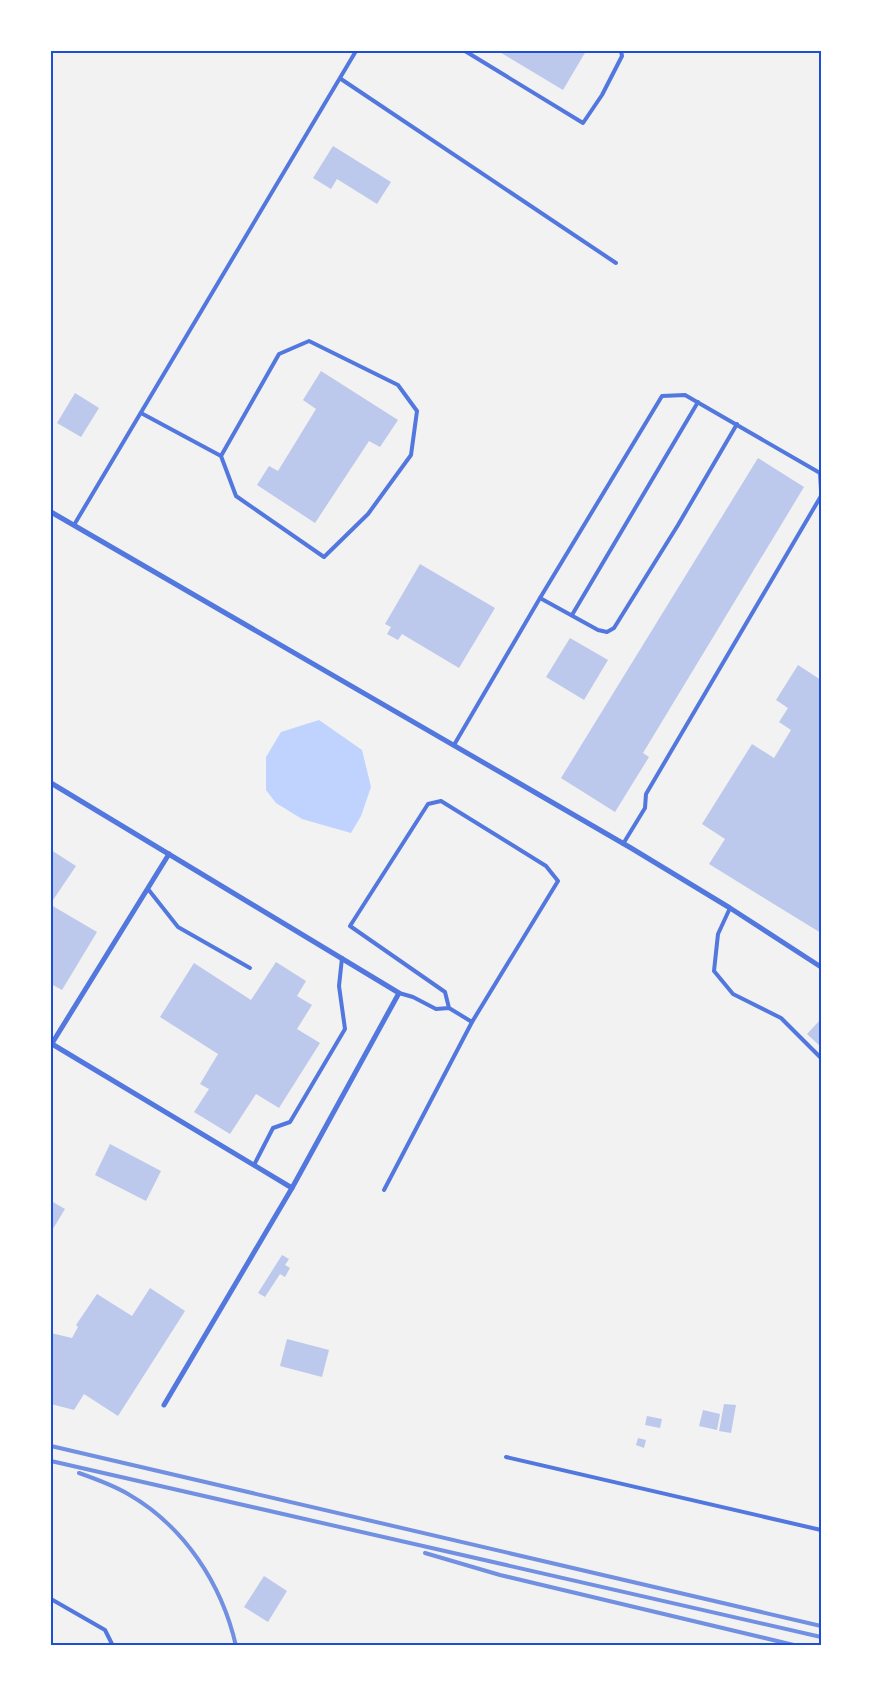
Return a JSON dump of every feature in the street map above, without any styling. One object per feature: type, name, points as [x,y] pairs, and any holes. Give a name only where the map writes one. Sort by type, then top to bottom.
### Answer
[{"type":"street","points":[[51,512],[623,844],[730,908],[821,967]]},
{"type":"street","points":[[51,783],[399,992],[292,1188],[164,1405]]},
{"type":"street","points":[[169,854],[51,1045],[292,1188]]},
{"type":"lane","points":[[74,525],[356,51]]},
{"type":"lane","points":[[465,51],[583,123],[602,95],[622,56],[621,51]]},
{"type":"lane","points":[[340,79],[616,263]]},
{"type":"lane","points":[[141,413],[221,456],[236,496],[324,557],[368,514],[411,455],[417,411],[398,385],[309,341],[279,354],[221,456]]},
{"type":"lane","points":[[454,746],[540,598],[662,396],[685,395],[820,473],[821,490]]},
{"type":"lane","points":[[572,615],[698,402]]},
{"type":"lane","points":[[540,598],[598,630],[607,632],[614,628],[678,525],[737,424]]},
{"type":"lane","points":[[623,844],[645,808],[646,794],[821,496]]},
{"type":"lane","points":[[384,1190],[472,1022],[558,881],[546,866],[441,801],[428,804],[350,926],[445,992],[449,1008]]},
{"type":"lane","points":[[148,888],[178,927],[250,968]]},
{"type":"lane","points":[[730,908],[718,934],[714,971],[733,994],[781,1018],[821,1058]]},
{"type":"lane","points":[[254,1165],[273,1128],[290,1122],[346,1029],[339,986],[342,958]]},
{"type":"lane","points":[[399,992],[436,1009],[449,1008],[472,1022]]},
{"type":"lane","points":[[506,1457],[821,1530]]},
{"type":"lane","points":[[51,1599],[105,1630],[113,1646]]},
{"type":"water","points":[[319,720],[362,750],[371,787],[361,816],[351,833],[302,819],[276,803],[266,790],[266,757],[281,732]]},
{"type":"building","points":[[498,51],[586,51],[563,90]]},
{"type":"building","points":[[333,146],[391,182],[377,204],[337,179],[331,189],[313,178]]},
{"type":"building","points":[[321,371],[398,420],[380,447],[369,441],[315,523],[257,485],[269,466],[278,471],[316,409],[303,400]]},
{"type":"building","points":[[75,393],[99,408],[81,437],[57,423]]},
{"type":"building","points":[[758,458],[804,487],[643,753],[649,757],[615,812],[561,778]]},
{"type":"building","points":[[420,564],[495,608],[459,668],[402,634],[398,640],[387,634],[391,627],[385,624]]},
{"type":"building","points":[[570,638],[608,660],[584,700],[546,677]]},
{"type":"building","points":[[798,665],[821,680],[821,933],[709,864],[725,839],[702,824],[752,744],[774,758],[791,730],[779,722],[788,708],[776,700]]},
{"type":"building","points":[[51,850],[76,866],[51,903]]},
{"type":"building","points":[[51,905],[97,932],[62,990],[51,984]]},
{"type":"building","points":[[276,962],[306,981],[297,996],[312,1005],[297,1029],[320,1043],[279,1108],[256,1094],[230,1134],[194,1112],[209,1089],[200,1084],[218,1054],[160,1017],[194,963],[251,1000]]},
{"type":"building","points":[[821,1019],[821,1047],[807,1034]]},
{"type":"building","points":[[110,1144],[161,1171],[146,1201],[95,1175]]},
{"type":"building","points":[[51,1201],[65,1209],[51,1232]]},
{"type":"building","points":[[282,1255],[289,1259],[285,1265],[290,1268],[285,1277],[280,1274],[265,1297],[258,1293]]},
{"type":"building","points":[[150,1288],[185,1311],[118,1416],[84,1394],[74,1410],[51,1404],[51,1333],[72,1338],[78,1327],[76,1325],[97,1294],[132,1316]]},
{"type":"building","points":[[287,1339],[329,1350],[322,1377],[280,1366]]},
{"type":"building","points":[[724,1404],[736,1405],[731,1433],[719,1431]]},
{"type":"building","points":[[703,1410],[720,1414],[717,1430],[699,1426]]},
{"type":"building","points":[[647,1416],[662,1419],[660,1428],[645,1425]]},
{"type":"building","points":[[638,1438],[646,1440],[644,1448],[636,1445]]},
{"type":"building","points":[[264,1576],[287,1591],[268,1622],[244,1607]]},
{"type":"railway","points":[[51,1446],[821,1626]]},
{"type":"railway","points":[[51,1461],[821,1637]]},
{"type":"railway","points":[[79,1473],[128,1494],[148,1507],[183,1540],[198,1559],[210,1579],[230,1623],[236,1646]]},
{"type":"railway","points":[[425,1553],[500,1575],[798,1646]]}]
